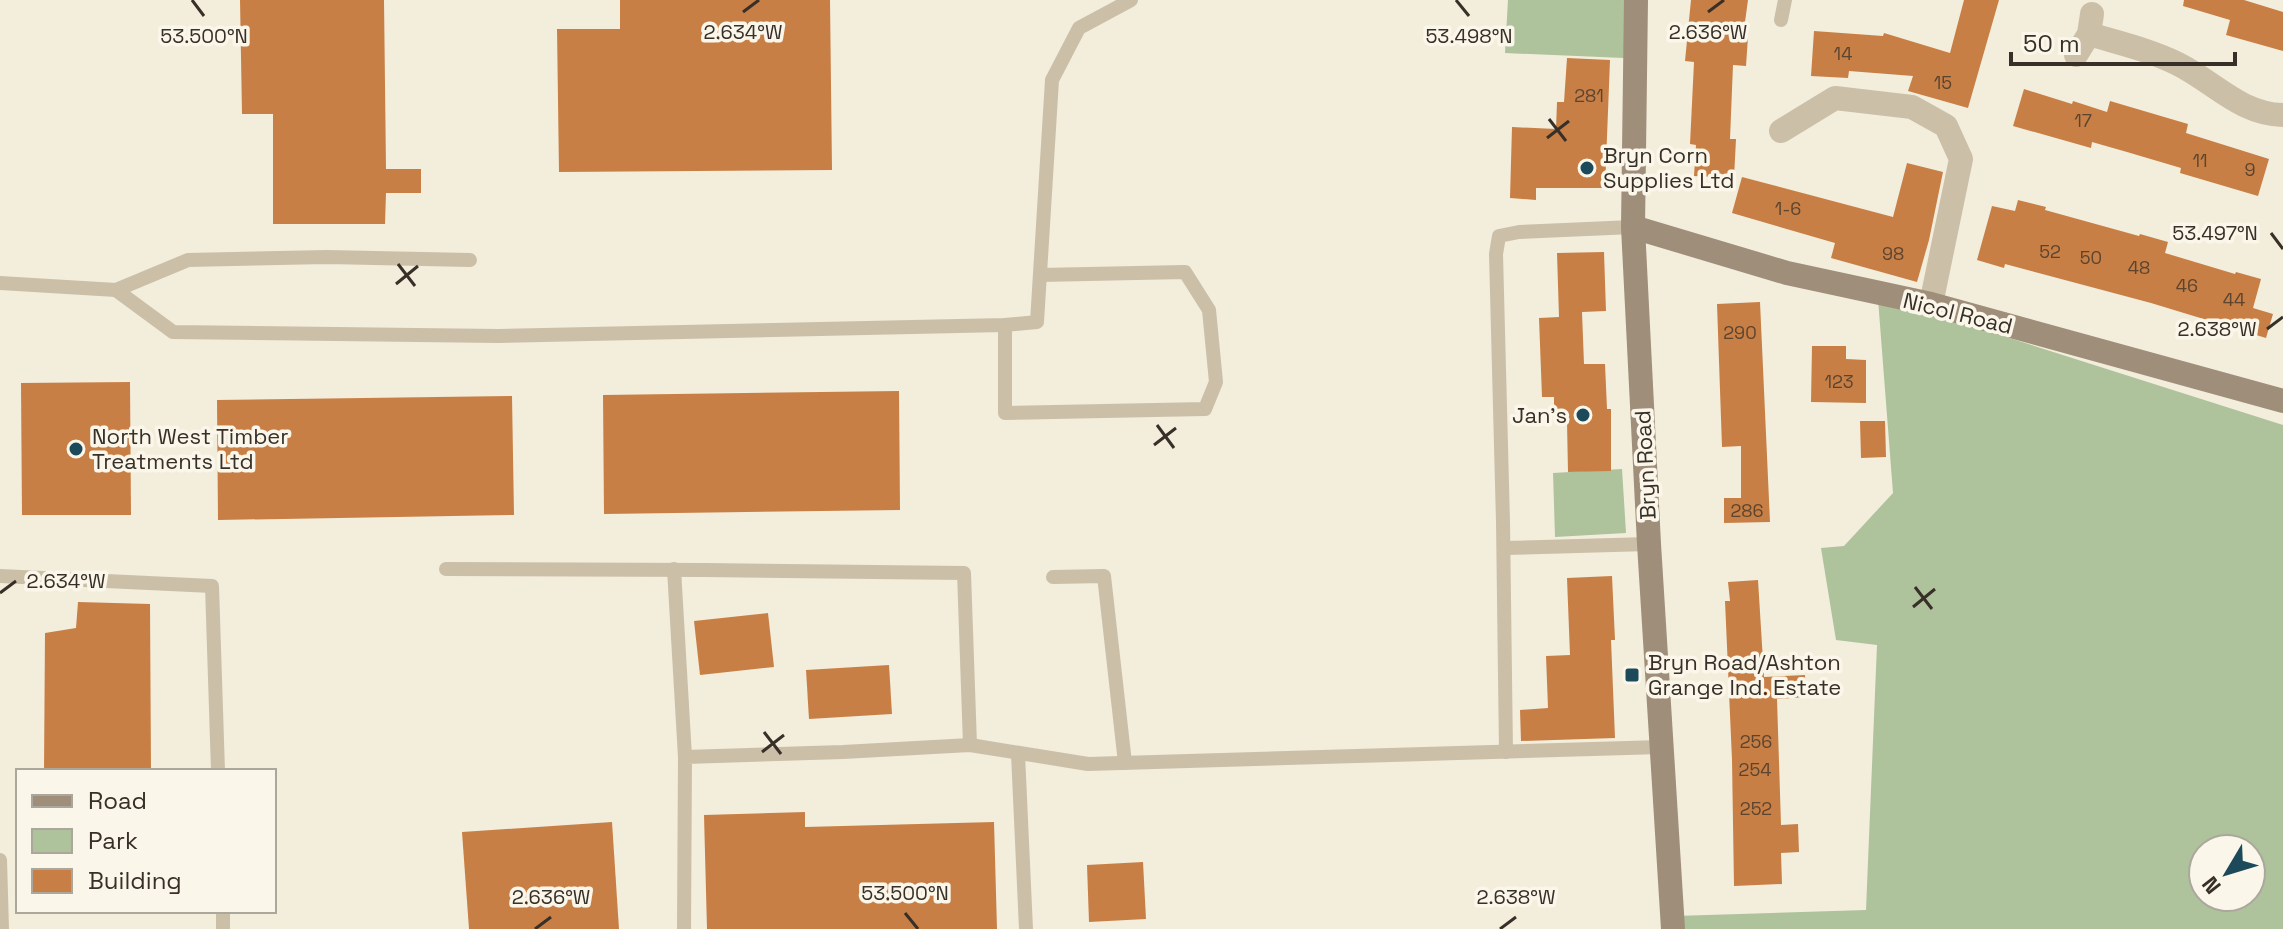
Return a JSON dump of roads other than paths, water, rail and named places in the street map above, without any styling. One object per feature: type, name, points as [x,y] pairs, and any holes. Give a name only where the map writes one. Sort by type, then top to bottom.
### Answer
[{"type":"main road","name":"Bryn Road","points":[[1636,0],[1633,227],[1673,929]]},
{"type":"main road","name":"Nicol Road","points":[[1633,227],[1787,273],[1931,304],[2283,401]]},
{"type":"street","points":[[2086,35],[2156,54],[2182,66],[2232,100],[2253,110],[2283,115]]},
{"type":"street","points":[[1781,131],[1835,98],[1912,107],[1946,126],[1961,159],[1931,304]]},
{"type":"lane","points":[[116,290],[173,332],[498,336],[1037,322],[1052,80],[1079,28],[1131,0]]},
{"type":"lane","points":[[1781,20],[1785,0]]},
{"type":"lane","points":[[1506,752],[1496,254],[1499,236],[1519,232],[1633,227]]},
{"type":"lane","points":[[0,283],[116,290],[188,260],[327,257],[470,260]]},
{"type":"lane","points":[[1005,325],[1005,413],[1205,409],[1216,382],[1209,310],[1185,272],[1040,275]]},
{"type":"lane","points":[[1504,548],[1649,544]]},
{"type":"lane","points":[[446,569],[964,573],[970,745]]},
{"type":"lane","points":[[674,569],[685,757],[684,929]]},
{"type":"lane","points":[[0,576],[212,586],[218,769]]},
{"type":"lane","points":[[1053,577],[1104,576],[1125,763]]},
{"type":"lane","points":[[685,757],[970,745],[1088,764],[1661,747]]},
{"type":"lane","points":[[1018,754],[1026,929]]},
{"type":"lane","points":[[0,860],[2,929]]},
{"type":"place","name":"Bryn Corn Supplies Ltd","points":[[1587,168]]},
{"type":"place","name":"Jan's","points":[[1583,415]]},
{"type":"place","name":"North West Timber Treatments Ltd","points":[[76,449]]},
{"type":"place","name":"Bryn Road/Ashton Grange Ind. Estate","points":[[1632,675]]}]
